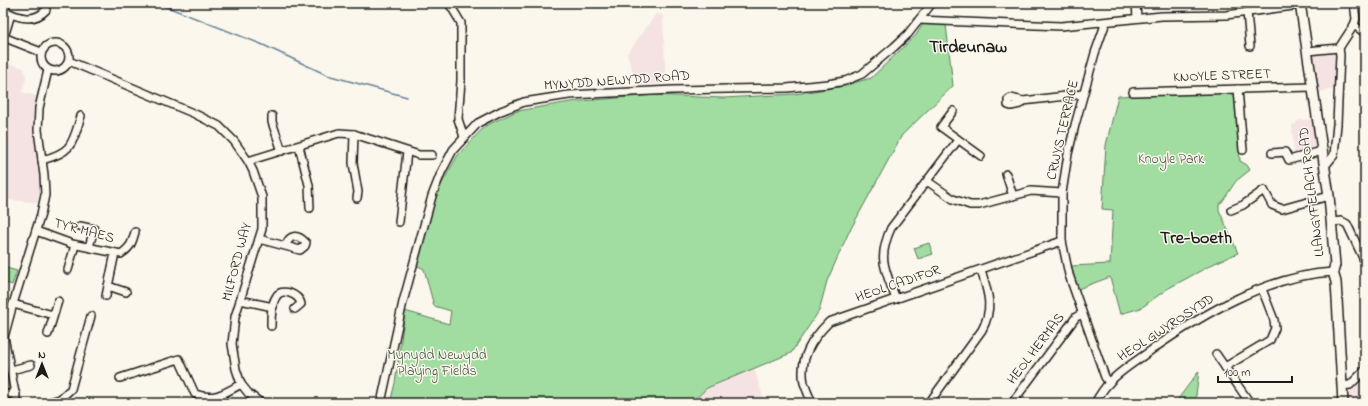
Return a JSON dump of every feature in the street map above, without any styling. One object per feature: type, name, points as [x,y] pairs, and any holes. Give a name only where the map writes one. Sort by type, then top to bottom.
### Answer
[{"type":"main road","name":"LLANGYFELACH ROAD","points":[[1300,4],[1325,166],[1332,222],[1335,264],[1333,272],[1336,282],[1343,403]]},
{"type":"street","points":[[448,3],[461,23],[461,81],[458,119],[464,137]]},
{"type":"street","name":"MYNYDD NEWYDD ROAD","points":[[381,403],[403,302],[432,196],[441,173],[453,150],[478,123],[501,111],[524,102],[550,97],[665,90],[787,88],[845,81],[862,74],[877,63],[903,39],[932,3]]},
{"type":"street","points":[[1136,3],[1137,18]]},
{"type":"street","points":[[1325,166],[1334,154],[1337,124],[1339,48],[1354,25],[1356,19],[1354,3]]},
{"type":"street","points":[[919,20],[1061,26],[1137,18],[1226,15],[1300,4]]},
{"type":"street","points":[[3,10],[24,18],[41,16],[46,10]]},
{"type":"street","points":[[1247,12],[1250,46]]},
{"type":"street","points":[[11,14],[4,37],[41,52]]},
{"type":"street","name":"CRWYS TERRACE","points":[[1106,22],[1083,94],[1068,154],[1062,193],[1062,241],[1069,275],[1105,377],[1109,382]]},
{"type":"street","points":[[1354,25],[1365,33]]},
{"type":"street","points":[[58,43],[65,47],[68,51],[69,61],[63,69],[58,71],[48,70],[42,63],[41,52],[47,45],[58,43]]},
{"type":"street","points":[[1307,51],[1339,48]]},
{"type":"street","name":"MILFORD WAY","points":[[69,61],[195,114],[219,126],[234,140],[248,161],[262,197],[262,229],[235,317],[232,344],[236,369],[241,384],[249,394],[261,403]]},
{"type":"street","points":[[17,403],[4,337],[41,214],[45,195],[38,130],[39,108],[48,70]]},
{"type":"street","name":"KNOYLE STREET","points":[[1132,92],[1313,87]]},
{"type":"street","points":[[1238,89],[1243,150]]},
{"type":"street","points":[[1023,101],[1083,94]]},
{"type":"street","points":[[953,111],[941,127],[981,156]]},
{"type":"street","points":[[42,160],[64,152],[72,142],[81,116]]},
{"type":"street","points":[[272,116],[272,122],[282,151]]},
{"type":"street","points":[[248,161],[338,133],[354,134],[419,155],[432,155]]},
{"type":"street","points":[[354,134],[353,163],[358,192],[357,198]]},
{"type":"street","points":[[896,299],[884,264],[883,254],[885,242],[891,228],[958,140]]},
{"type":"street","points":[[299,146],[309,185],[310,208]]},
{"type":"street","points":[[1272,153],[1285,152],[1288,160],[1322,151]]},
{"type":"street","points":[[399,222],[408,152]]},
{"type":"street","points":[[1006,174],[1013,196]]},
{"type":"street","points":[[928,181],[952,199],[970,205],[979,206],[1031,191],[1062,193]]},
{"type":"street","points":[[1231,210],[1243,205],[1264,190],[1272,205],[1282,209],[1329,196]]},
{"type":"street","points":[[1332,222],[1341,221],[1347,224],[1365,262]]},
{"type":"street","points":[[80,226],[94,229],[88,247]]},
{"type":"street","name":"TY'R MAES","points":[[36,231],[75,245],[121,254],[129,249],[135,232]]},
{"type":"street","points":[[259,240],[286,245]]},
{"type":"street","name":"HEOL CADIFOR","points":[[812,403],[804,382],[803,364],[808,349],[817,334],[828,322],[1062,241]]},
{"type":"street","points":[[68,270],[75,245]]},
{"type":"street","points":[[106,296],[115,253]]},
{"type":"street","points":[[929,403],[986,323],[990,307],[989,295],[981,270]]},
{"type":"street","name":"HEOL GWYROSYDD","points":[[1095,403],[1109,382],[1140,358],[1192,323],[1224,305],[1291,279],[1333,272]]},
{"type":"street","points":[[108,286],[126,292]]},
{"type":"street","points":[[1225,367],[1270,340],[1274,328],[1274,320],[1262,289]]},
{"type":"street","points":[[271,326],[273,307],[277,295],[284,292],[295,295],[299,299],[300,305],[295,309]]},
{"type":"street","points":[[48,334],[58,300]]},
{"type":"street","points":[[240,300],[273,307]]},
{"type":"street","points":[[13,304],[53,315]]},
{"type":"street","name":"HEOL HERMAS","points":[[1012,403],[1076,317],[1082,314]]},
{"type":"street","points":[[46,403],[60,399],[71,389],[91,316]]},
{"type":"street","points":[[1216,354],[1250,403]]},
{"type":"street","points":[[120,378],[178,359],[195,394],[204,397],[221,395],[241,384]]},
{"type":"street","points":[[11,370],[31,365]]},
{"type":"street","points":[[1342,386],[1350,385],[1365,370]]},
{"type":"street","points":[[3,394],[16,394]]},
{"type":"street","points":[[221,395],[225,403]]},
{"type":"shaded area","points":[[656,14],[663,15],[666,84],[637,85],[627,54]]},
{"type":"shaded area","points":[[1324,51],[1333,52],[1336,55],[1334,89],[1319,92],[1312,56],[1313,53]]},
{"type":"shaded area","points":[[3,62],[24,68],[26,78],[22,92],[36,96],[32,125],[40,179],[38,203],[3,199]]},
{"type":"shaded area","points":[[1313,119],[1317,149],[1294,156],[1292,125],[1296,124],[1296,122],[1300,120]]},
{"type":"shaded area","points":[[754,368],[765,403],[691,403],[707,388]]},
{"type":"shaded area","points":[[1357,383],[1365,391],[1365,403],[1346,403],[1345,394]]},
{"type":"green space","name":"Mynydd Newydd Playing Fields","points":[[923,24],[946,24],[953,86],[902,135],[848,234],[827,281],[819,311],[791,353],[707,388],[691,403],[390,403],[395,383],[405,311],[449,324],[451,311],[434,306],[424,269],[416,265],[437,192],[458,155],[485,126],[517,111],[570,102],[653,95],[723,98],[795,94],[839,87],[871,78],[916,35]]},
{"type":"green space","name":"Knoyle Park","points":[[1235,92],[1240,161],[1247,165],[1250,170],[1236,181],[1222,202],[1219,204],[1219,210],[1238,253],[1215,263],[1167,289],[1141,308],[1120,314],[1110,277],[1078,289],[1071,266],[1110,264],[1113,210],[1102,209],[1106,145],[1118,96]]},
{"type":"green space","points":[[929,243],[933,254],[918,259],[914,248]]},
{"type":"green space","points":[[3,267],[17,271],[12,285],[3,282]]},
{"type":"green space","points":[[1199,371],[1195,403],[1175,403]]},
{"type":"waterway","points":[[157,3],[261,44],[327,75],[407,97]]},
{"type":"district","name":"Tirdeunaw","points":[[968,48]]},
{"type":"district","name":"Tre-boeth","points":[[1196,239]]}]
